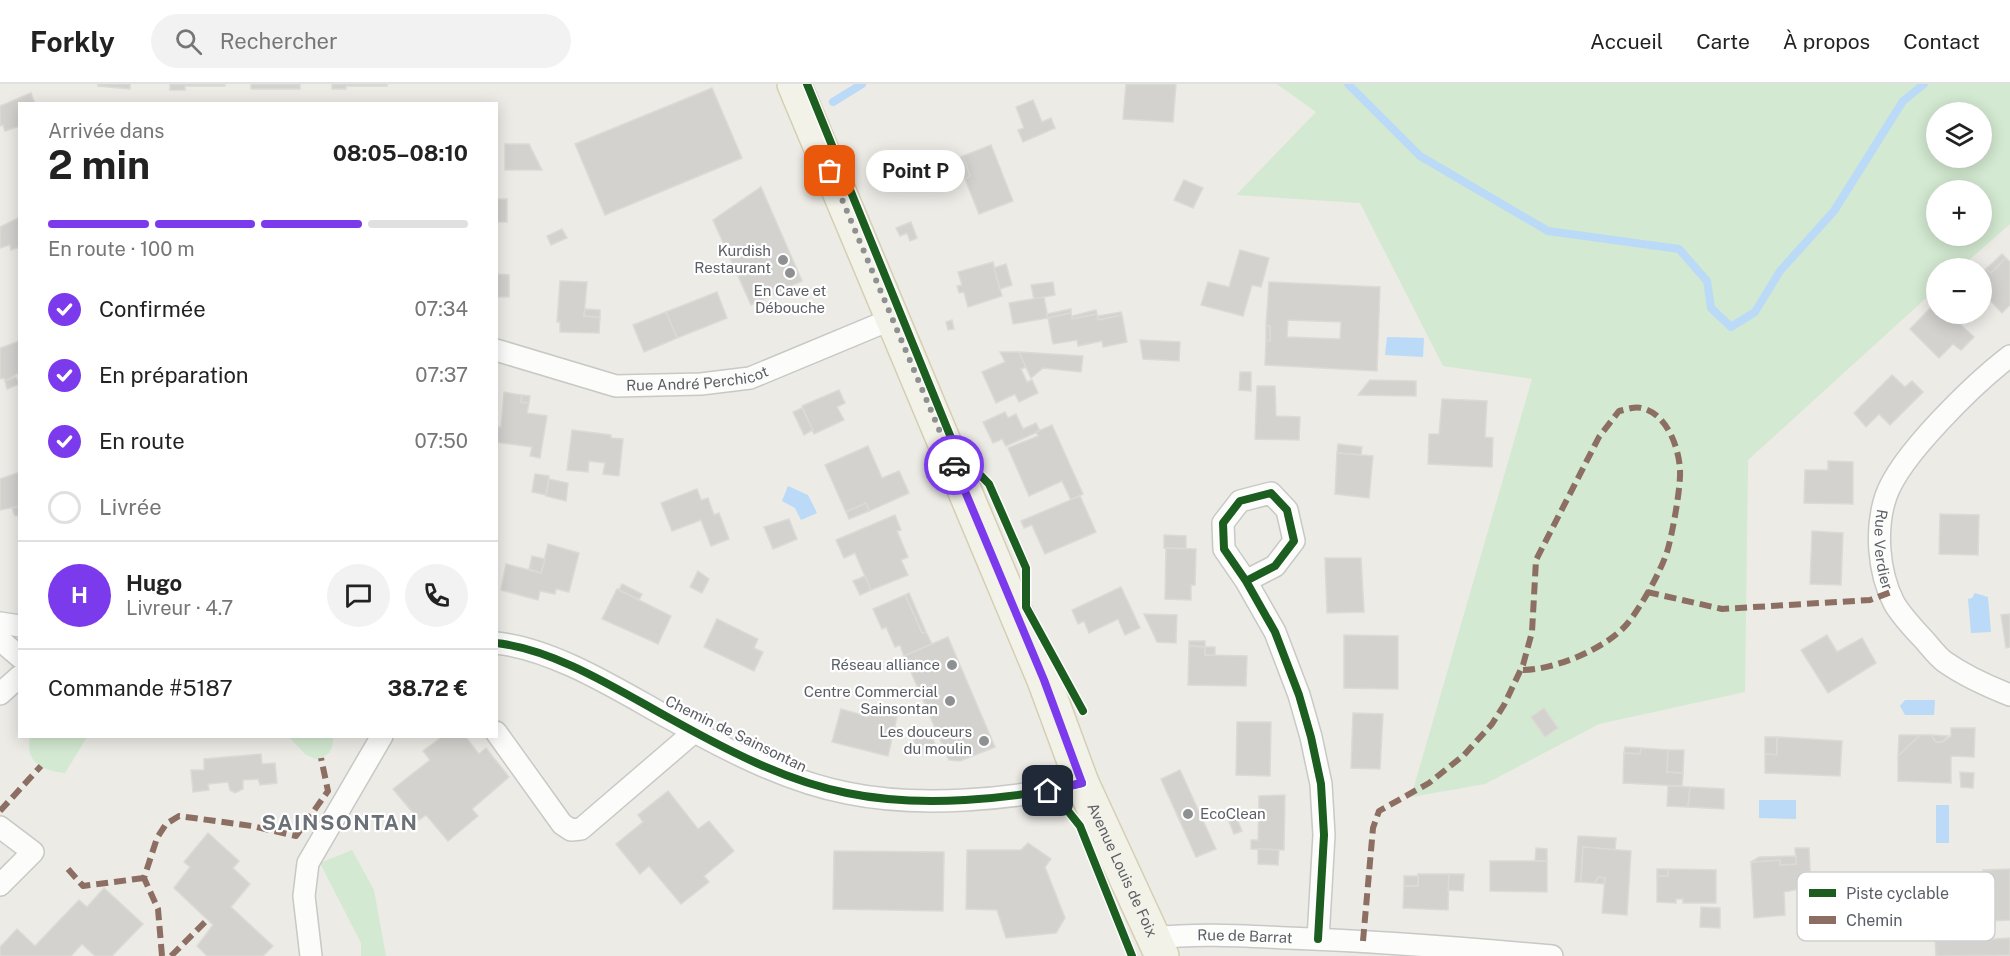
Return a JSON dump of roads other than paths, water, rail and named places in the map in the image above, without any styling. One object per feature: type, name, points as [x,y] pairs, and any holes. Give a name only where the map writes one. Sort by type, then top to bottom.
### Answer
[{"type":"main road","name":"Avenue Louis de Foix","points":[[794,84],[1044,680],[1082,783],[1158,947]]},
{"type":"street","name":"Rue André Perchicot","points":[[498,351],[616,386],[701,384],[750,378],[892,319]]},
{"type":"street","name":"Rue Verdier","points":[[2010,357],[1983,377],[1906,461],[1886,495],[1878,532],[1883,568],[1894,602],[1915,630],[1943,660],[1982,683],[2010,695]]},
{"type":"street","points":[[1246,581],[1275,632],[1299,695],[1322,784],[1324,834],[1318,939]]},
{"type":"street","points":[[0,623],[18,626]]},
{"type":"street","points":[[0,640],[18,655]]},
{"type":"street","name":"Chemin de Sainsontan","points":[[498,644],[546,656],[618,689],[694,732],[796,779],[848,794],[901,799],[985,799],[1048,791],[1082,783]]},
{"type":"street","points":[[0,694],[18,678]]},
{"type":"street","points":[[498,735],[562,824],[571,830],[581,829],[694,732]]},
{"type":"street","points":[[311,956],[304,896],[308,863],[381,738]]},
{"type":"street","points":[[0,826],[33,852],[0,885]]},
{"type":"street","name":"Rue de Barrat","points":[[1158,947],[1192,935],[1426,945],[1552,956]]},
{"type":"water","points":[[1387,337],[1424,338],[1423,357],[1385,355]]},
{"type":"water","points":[[788,486],[808,495],[817,513],[801,520],[795,508],[782,501]]},
{"type":"water","points":[[1975,593],[1988,597],[1991,632],[1971,633],[1968,599],[1972,598]]},
{"type":"water","points":[[1905,700],[1935,700],[1934,715],[1905,715],[1900,706]]},
{"type":"water","points":[[1759,800],[1796,800],[1796,819],[1759,818]]},
{"type":"water","points":[[1936,805],[1949,805],[1949,843],[1936,843]]},
{"type":"waterway","points":[[833,102],[862,84]]},
{"type":"waterway","points":[[1348,84],[1420,156],[1548,231],[1679,249],[1707,281],[1711,308],[1731,327],[1755,312],[1780,271],[1834,211],[1903,101],[1924,84]]},
{"type":"place","name":"Point P","points":[[830,171]]},
{"type":"place","name":"Kurdish Restaurant","points":[[783,260]]},
{"type":"place","name":"En Cave et Débouche","points":[[790,273]]},
{"type":"place","name":"Réseau alliance","points":[[952,665]]},
{"type":"place","name":"Centre Commercial Sainsontan","points":[[950,701]]},
{"type":"place","name":"Les douceurs du moulin","points":[[984,741]]},
{"type":"place","name":"EcoClean","points":[[1188,814]]},
{"type":"district","name":"SAINSONTAN","points":[[340,823]]}]
